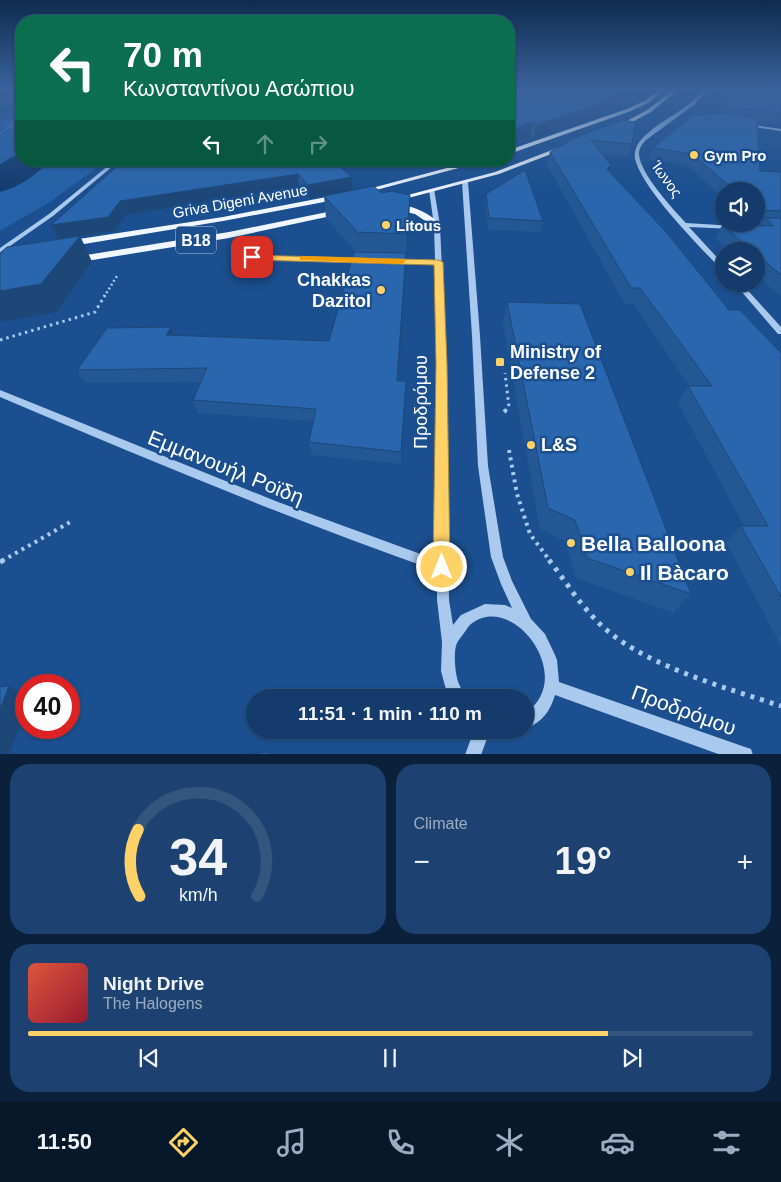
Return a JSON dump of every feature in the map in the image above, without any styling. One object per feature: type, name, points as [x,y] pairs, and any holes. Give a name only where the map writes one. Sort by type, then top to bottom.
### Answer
[{"type":"main road","points":[[515,150],[591,123]]},
{"type":"main road","points":[[610,131],[628,123]]},
{"type":"main road","points":[[515,166],[577,143]]},
{"type":"main road","name":"Griva Digeni Avenue","points":[[58,245],[223,219],[350,195],[451,167]]},
{"type":"main road","points":[[460,167],[466,182]]},
{"type":"main road","points":[[437,225],[414,210],[383,204],[466,182],[513,167]]},
{"type":"main road","name":"Προδρόμου","points":[[432,172],[432,190]]},
{"type":"main road","name":"Griva Digeni Avenue","points":[[60,262],[229,235],[350,209]]},
{"type":"main road","points":[[0,252],[19,251]]},
{"type":"street","name":"Ίωνος","points":[[667,123],[648,136],[638,148],[638,160],[646,177],[684,225],[715,259]]},
{"type":"street","points":[[745,124],[781,130]]},
{"type":"street","points":[[0,252],[110,167]]},
{"type":"street","points":[[466,182],[483,466],[497,557],[507,584],[526,624]]},
{"type":"street","name":"Προδρόμου","points":[[432,190],[437,225],[442,364],[443,600],[449,642],[448,670],[454,689]]},
{"type":"street","points":[[684,225],[715,226]]},
{"type":"street","points":[[234,257],[370,260]]},
{"type":"street","points":[[390,261],[438,262]]},
{"type":"street","points":[[745,292],[781,332]]},
{"type":"street","name":"Εμμανουήλ Ροϊδη","points":[[0,393],[197,476],[328,528],[442,567]]},
{"type":"street","points":[[449,642],[463,620],[474,613],[487,610],[514,615],[526,624],[544,644],[552,671],[551,686],[547,700],[539,712],[534,715]]},
{"type":"street","name":"Προδρόμου","points":[[551,686],[745,754]]},
{"type":"street","points":[[473,754],[479,739]]},
{"type":"path","points":[[0,134],[11,123]]},
{"type":"path","points":[[9,127],[15,126]]},
{"type":"path","points":[[0,340],[95,312],[117,275]]},
{"type":"path","points":[[504,369],[509,407],[503,413],[504,422]]},
{"type":"path","points":[[508,440],[517,494],[530,534],[596,621],[639,654],[710,682],[781,706]]},
{"type":"path","points":[[0,562],[72,520]]},
{"type":"shaded area","points":[[15,123],[15,167],[98,167],[50,202],[0,231],[0,124]]},
{"type":"building","points":[[515,123],[528,123],[515,128]]},
{"type":"building","points":[[614,123],[635,123],[632,144],[591,140],[611,165],[607,169],[667,233],[729,310],[740,310],[781,353],[781,597],[741,526],[768,526],[688,386],[712,386],[640,288],[631,288],[550,152],[574,138]]},
{"type":"building","points":[[683,123],[757,123],[760,171],[781,172],[781,211],[765,210],[765,182],[725,182],[692,154],[653,148]]},
{"type":"building","points":[[116,167],[340,167],[352,177],[308,185],[298,174],[120,201],[108,217],[51,225]]},
{"type":"building","points":[[525,170],[543,221],[489,218],[486,194]]},
{"type":"building","points":[[373,186],[382,193],[391,191],[410,195],[407,234],[355,232],[356,230],[324,196]]},
{"type":"building","points":[[765,218],[781,218],[781,275],[765,262],[765,242],[742,242],[730,232],[765,232],[765,226],[774,226]]},
{"type":"building","points":[[80,236],[41,284],[0,291],[0,253],[7,247]]},
{"type":"building","points":[[354,252],[406,253],[397,381],[406,381],[401,452],[309,442],[316,409],[193,400],[207,368],[77,370],[107,328],[171,327],[166,335],[329,341]]},
{"type":"building","points":[[507,302],[580,304],[691,594],[587,558],[575,520],[548,508]]},
{"type":"building","points":[[9,686],[0,709],[0,687]]},
{"type":"building","points":[[270,752],[270,754],[249,754]]},
{"type":"waterway","points":[[0,180],[21,167]]},
{"type":"slow traffic","points":[[303,259],[402,261]]},
{"type":"place","name":"Gym Pro","points":[[694,155]]},
{"type":"place","name":"Litous","points":[[386,225]]},
{"type":"place","name":"Chakkas Dazitol","points":[[381,290]]},
{"type":"place","name":"Ministry of Defense 2","points":[[500,362]]},
{"type":"place","name":"L&S","points":[[531,445]]},
{"type":"place","name":"Bella Balloona","points":[[571,543]]},
{"type":"place","name":"Il Bàcaro","points":[[630,572]]},
{"type":"route","points":[[252,257],[438,262],[442,364],[442,567]]}]
